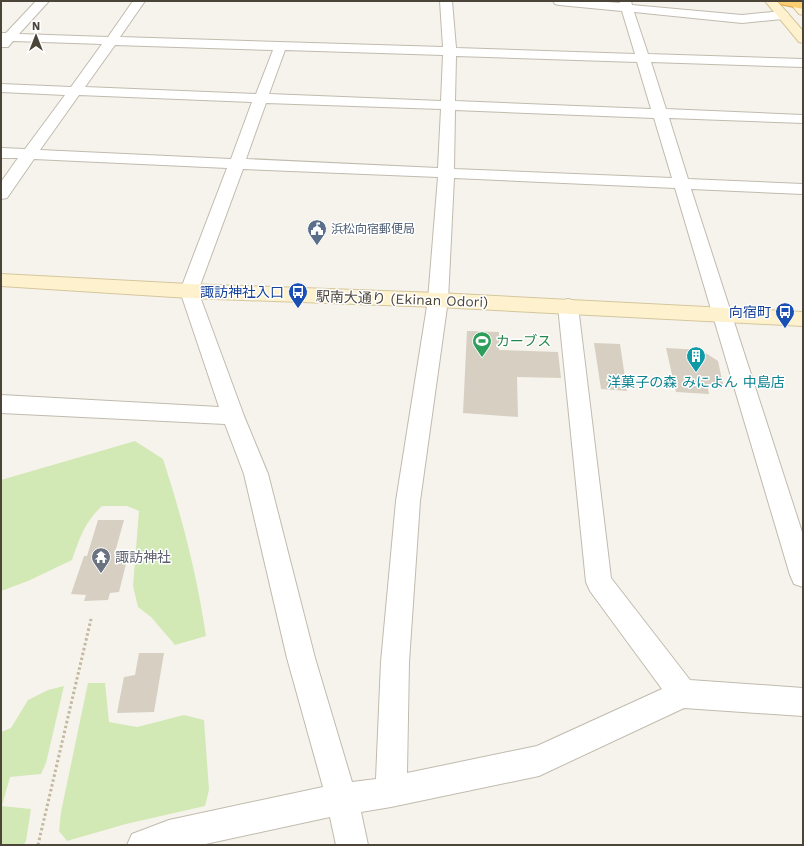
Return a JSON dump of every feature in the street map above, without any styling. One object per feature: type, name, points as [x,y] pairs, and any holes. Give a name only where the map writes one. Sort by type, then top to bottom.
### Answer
[{"type":"highway","points":[[784,1],[799,5]]},
{"type":"street","points":[[1,46],[4,34],[29,1]]},
{"type":"street","points":[[4,34],[43,1]]},
{"type":"street","points":[[1,194],[28,154],[113,40],[139,1]]},
{"type":"street","points":[[391,792],[395,662],[408,501],[438,300],[446,172],[450,50],[446,1]]},
{"type":"street","points":[[559,1],[626,4],[742,19],[783,14]]},
{"type":"street","points":[[771,1],[803,39]]},
{"type":"street","points":[[626,4],[803,575]]},
{"type":"street","points":[[4,34],[280,47],[450,50],[803,63]]},
{"type":"street","points":[[280,47],[189,291],[233,416],[256,474],[301,658],[342,799],[352,845]]},
{"type":"street","points":[[1,88],[803,119]]},
{"type":"street","points":[[1,153],[446,172],[803,190]]},
{"type":"street","name":"駅南大通り (Ekinan Odori)","points":[[1,280],[189,291],[438,300],[803,319]]},
{"type":"street","points":[[568,306],[599,582],[683,694]]},
{"type":"street","points":[[1,404],[233,416]]},
{"type":"street","points":[[143,845],[169,836],[342,799],[391,792],[539,761],[683,694],[803,702]]},
{"type":"path","points":[[38,845],[91,619]]},
{"type":"green space","points":[[135,441],[163,459],[183,524],[198,591],[206,636],[175,645],[151,617],[138,607],[133,586],[139,511],[127,506],[102,506],[87,525],[80,538],[72,560],[28,581],[1,591],[1,480]]},
{"type":"green space","points":[[88,683],[105,683],[109,722],[137,727],[184,715],[204,720],[209,790],[205,806],[126,824],[67,841],[59,831],[61,812]]},
{"type":"green space","points":[[64,686],[46,763],[41,774],[10,777],[2,806],[31,809],[26,841],[24,845],[1,845],[1,732],[11,728],[28,700],[48,690]]},
{"type":"building","name":"カーブス","points":[[467,331],[499,332],[499,350],[558,352],[561,378],[517,377],[518,417],[463,413]]},
{"type":"building","points":[[594,343],[620,344],[627,391],[601,389]]},
{"type":"building","name":"洋菓子の森 みによん 中島店","points":[[666,348],[701,350],[718,361],[723,384],[707,384],[709,394],[676,392]]},
{"type":"building","name":"諏訪神社","points":[[98,520],[124,520],[114,556],[128,556],[119,592],[110,593],[108,600],[84,601],[86,595],[71,594],[84,556],[87,556]]},
{"type":"building","points":[[139,653],[164,653],[154,712],[117,713],[124,677],[135,675]]},
{"type":"place","name":"浜松向宿郵便局","points":[[317,246]]},
{"type":"place","name":"諏訪神社入口","points":[[298,309]]},
{"type":"place","name":"向宿町","points":[[785,329]]},
{"type":"place","name":"カーブス","points":[[482,358]]},
{"type":"place","name":"洋菓子の森 みによん 中島店","points":[[696,373]]},
{"type":"place","name":"諏訪神社","points":[[101,574]]}]
